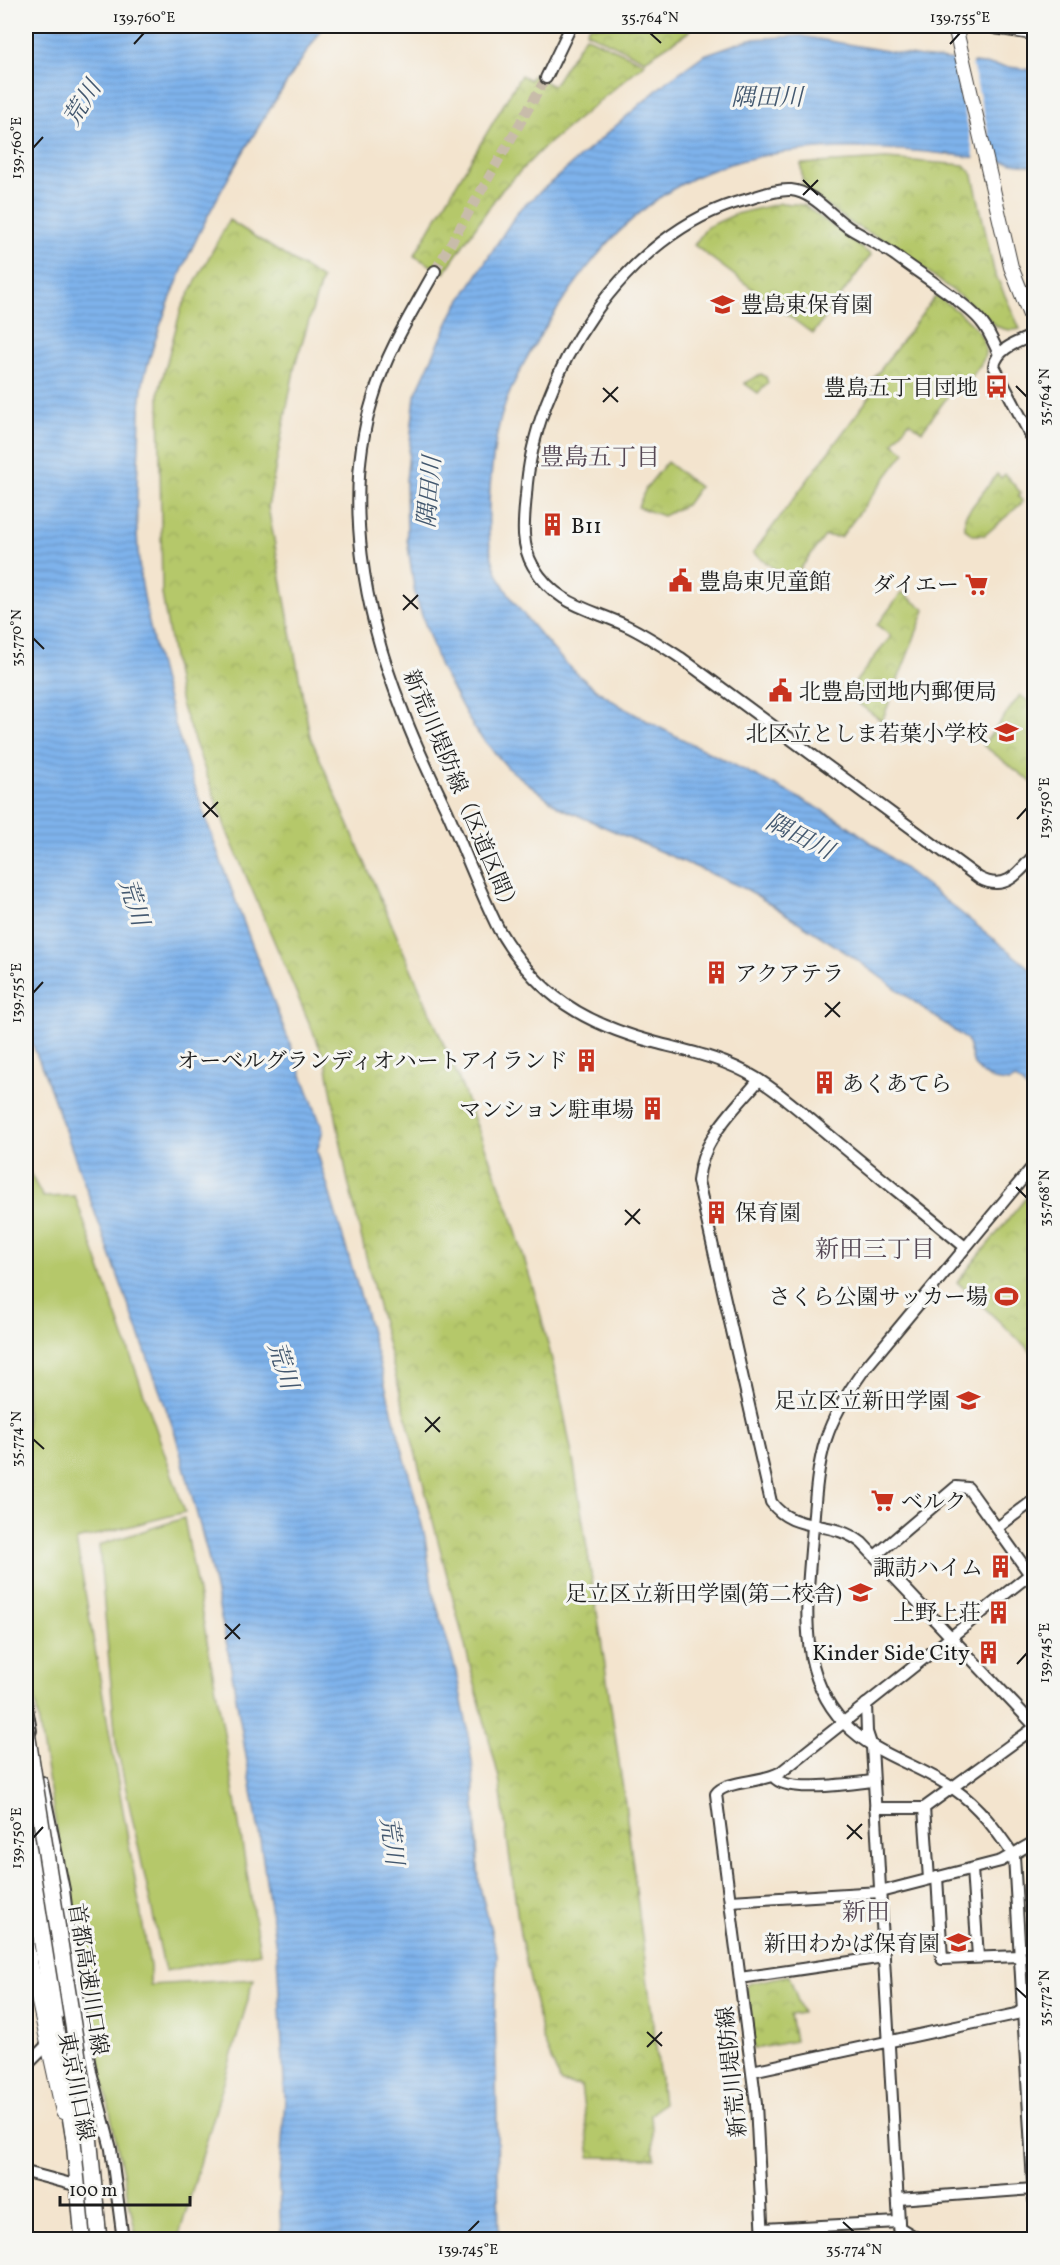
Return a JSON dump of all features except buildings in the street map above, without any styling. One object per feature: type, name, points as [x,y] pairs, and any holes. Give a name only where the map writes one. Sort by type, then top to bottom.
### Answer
[{"type":"highway","points":[[995,26],[1035,30]]},
{"type":"highway","points":[[1019,26],[1035,30]]},
{"type":"highway","name":"首都高速川口線","points":[[26,1726],[87,2114],[99,2240]]},
{"type":"highway","points":[[26,1752],[64,1987],[68,2043]]},
{"type":"highway","name":"首都高速川口線","points":[[26,1845],[74,2140],[83,2240]]},
{"type":"highway","points":[[64,1987],[78,2002]]},
{"type":"main road","points":[[957,32],[1011,267],[1035,325]]},
{"type":"main road","name":"東京川口線","points":[[26,1778],[77,2096],[92,2240]]},
{"type":"main road","name":"東京川口線","points":[[26,1943],[66,2127],[76,2240]]},
{"type":"street","points":[[546,78],[571,26]]},
{"type":"street","points":[[999,354],[978,318],[884,247],[850,228],[801,192],[794,190],[772,193],[713,211],[669,236],[623,279],[597,311],[553,384],[537,426],[531,455],[526,499],[525,546],[537,572],[562,598],[578,607],[630,627],[681,658],[979,878],[993,883],[1007,882],[1019,874],[1035,855]]},
{"type":"street","name":"新荒川堤防線（区道区間）","points":[[435,271],[383,369],[370,405],[361,450],[359,514],[363,554],[377,629],[400,707],[490,912],[514,954],[533,978],[574,1012],[619,1032],[718,1059],[759,1080],[965,1247]]},
{"type":"street","points":[[1035,335],[999,354],[994,362],[995,370],[1035,442]]},
{"type":"street","points":[[759,1080],[711,1137],[704,1150],[698,1180],[699,1196],[771,1502],[786,1518],[830,1527],[852,1535],[875,1556],[1035,1726],[924,1808],[875,1808]]},
{"type":"street","points":[[1035,1165],[862,1371],[842,1402],[824,1447],[813,1524],[806,1620],[807,1640],[820,1684],[843,1722],[872,1747],[952,1788],[991,1823],[1014,1856],[1035,2200]]},
{"type":"street","points":[[873,1781],[793,1786],[778,1782],[774,1777],[1033,1576],[968,1488],[956,1487],[875,1556]]},
{"type":"street","points":[[997,1528],[1035,1500]]},
{"type":"street","points":[[26,1702],[64,1890],[78,2002],[91,2072],[111,2149],[123,2240]]},
{"type":"street","points":[[866,1704],[867,1732],[872,1747],[900,2240]]},
{"type":"street","name":"新荒川堤防線","points":[[763,2234],[752,2071],[731,1901],[715,1799],[718,1790],[728,1785],[774,1777]]},
{"type":"street","points":[[924,1808],[942,1959],[1020,1956]]},
{"type":"street","points":[[731,1901],[880,1892],[1014,1856],[1035,1842]]},
{"type":"street","points":[[972,1869],[978,1957]]},
{"type":"street","points":[[740,1978],[884,1957]]},
{"type":"street","points":[[752,2071],[1023,2011],[1035,2003]]},
{"type":"street","points":[[26,2066],[48,2044]]},
{"type":"street","points":[[26,2172],[71,2184]]},
{"type":"street","points":[[898,2199],[1034,2189]]},
{"type":"street","points":[[763,2234],[899,2225],[920,2240]]},
{"type":"green space","points":[[589,26],[686,26],[690,31],[645,60],[586,32]]},
{"type":"green space","points":[[585,36],[645,63],[542,149],[499,193],[444,273],[414,256],[521,75],[530,80],[533,75],[553,86]]},
{"type":"green space","points":[[886,159],[964,165],[973,175],[994,271],[1020,329],[1010,330],[997,326],[891,244],[852,224],[803,188],[801,164]]},
{"type":"green space","points":[[781,203],[804,205],[871,255],[813,334],[694,245],[707,227],[736,214]]},
{"type":"green space","points":[[229,220],[322,279],[295,365],[268,507],[310,736],[458,1077],[510,1212],[538,1304],[559,1388],[574,1465],[625,1803],[663,2103],[651,2115],[654,2158],[590,2157],[581,2086],[561,2083],[543,2040],[520,1934],[499,1778],[380,1315],[347,1177],[326,1062],[228,834],[181,704],[162,594],[159,391],[181,309]]},
{"type":"green space","points":[[939,297],[978,331],[985,348],[983,361],[964,385],[957,384],[922,431],[909,422],[893,443],[905,452],[841,537],[825,536],[791,581],[753,553],[874,391],[872,381],[934,298]]},
{"type":"green space","points":[[761,374],[766,377],[768,383],[758,393],[744,383]]},
{"type":"green space","points":[[667,462],[699,487],[686,505],[663,516],[638,507],[646,488]]},
{"type":"green space","points":[[997,474],[1001,478],[1005,474],[1021,493],[1018,496],[1023,502],[985,535],[973,535],[965,529],[965,516]]},
{"type":"green space","points":[[902,592],[925,610],[882,721],[846,694],[891,636],[877,625]]},
{"type":"green space","points":[[1020,695],[1034,706],[1034,784],[983,745]]},
{"type":"green space","points":[[26,1166],[43,1197],[75,1196],[185,1512],[76,1540],[150,1966],[150,1985],[254,1979],[178,2239],[137,2239],[80,1971],[26,1645]]},
{"type":"green space","points":[[1034,1188],[1034,1354],[957,1282]]},
{"type":"green space","points":[[184,1518],[223,1727],[260,1953],[165,1971],[116,1743],[99,1545]]},
{"type":"green space","points":[[789,1975],[802,2013],[790,2015],[795,2041],[754,2049],[746,1984]]},
{"type":"water","name":"荒川","points":[[26,26],[324,26],[269,110],[219,194],[177,283],[159,329],[141,395],[137,499],[138,552],[155,649],[181,743],[225,873],[323,1130],[317,1151],[366,1314],[412,1485],[425,1537],[433,1593],[455,1667],[473,1770],[479,1883],[497,1954],[495,2008],[499,2239],[281,2239],[279,2182],[285,2099],[277,1955],[227,1645],[207,1552],[175,1433],[45,1075],[26,1029]]},
{"type":"water","name":"隅田川","points":[[801,36],[921,57],[1034,70],[1034,166],[954,155],[869,148],[786,152],[746,160],[707,172],[657,199],[615,235],[579,278],[534,345],[511,389],[499,425],[491,478],[489,531],[493,560],[505,588],[522,613],[566,664],[599,691],[653,724],[785,790],[848,825],[1034,972],[1034,1095],[1016,1079],[1008,1082],[994,1080],[983,1074],[974,1065],[967,1040],[850,955],[748,890],[559,807],[508,768],[475,730],[440,667],[415,595],[407,539],[406,481],[415,395],[453,312],[518,211],[666,82],[704,55],[750,39]]},
{"type":"pier","points":[[953,58],[971,60],[996,164],[975,160]]},
{"type":"tunnel","points":[[435,271],[546,78]]},
{"type":"place","name":"豊島東保育園","points":[[723,304]]},
{"type":"place","name":"豊島五丁目団地","points":[[996,387]]},
{"type":"place","name":"B11","points":[[553,525]]},
{"type":"place","name":"豊島東児童館","points":[[681,581]]},
{"type":"place","name":"ダイエー","points":[[977,584]]},
{"type":"place","name":"北豊島団地内郵便局","points":[[781,691]]},
{"type":"place","name":"北区立としま若葉小学校","points":[[1006,733]]},
{"type":"place","name":"アクアテラ","points":[[717,973]]},
{"type":"place","name":"オーベルグランディオハートアイランド","points":[[586,1060]]},
{"type":"place","name":"あくあてら","points":[[824,1083]]},
{"type":"place","name":"マンション駐車場","points":[[652,1109]]},
{"type":"place","name":"保育園","points":[[717,1212]]},
{"type":"place","name":"さくら公園サッカー場","points":[[1006,1296]]},
{"type":"place","name":"足立区立新田学園","points":[[968,1400]]},
{"type":"place","name":"ベルク","points":[[883,1501]]},
{"type":"place","name":"諏訪ハイム","points":[[1001,1567]]},
{"type":"place","name":"足立区立新田学園(第二校舎)","points":[[860,1593]]},
{"type":"place","name":"上野上荘","points":[[999,1612]]},
{"type":"place","name":"Kinder Side City","points":[[988,1652]]},
{"type":"place","name":"新田わかば保育園","points":[[958,1943]]},
{"type":"district","name":"豊島五丁目","points":[[600,457]]},
{"type":"district","name":"新田三丁目","points":[[875,1249]]},
{"type":"district","name":"新田","points":[[866,1912]]}]
